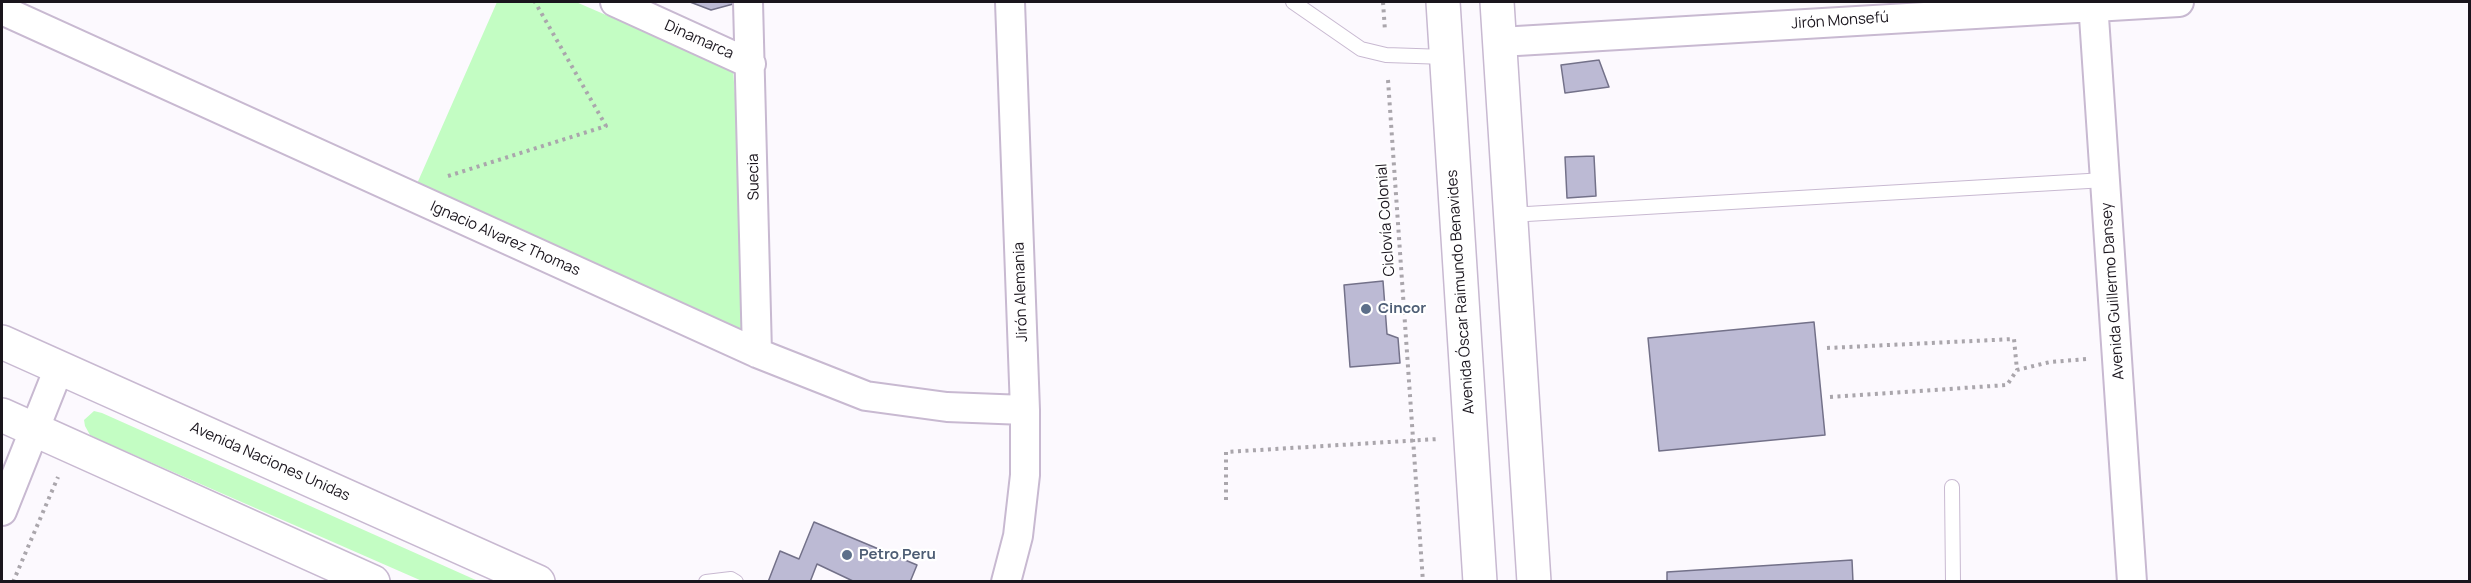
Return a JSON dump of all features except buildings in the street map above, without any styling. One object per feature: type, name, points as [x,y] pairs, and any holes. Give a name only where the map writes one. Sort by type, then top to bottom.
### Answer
[{"type":"main road","name":"Avenida Óscar Raimundo Benavides","points":[[1443,2],[1480,582]]},
{"type":"main road","points":[[1497,2],[1534,582]]},
{"type":"main road","name":"Avenida Naciones Unidas","points":[[2,342],[538,582]]},
{"type":"main road","points":[[2,415],[373,582]]},
{"type":"street","name":"Dinamarca","points":[[615,2],[751,63]]},
{"type":"street","name":"Suecia","points":[[748,2],[757,353]]},
{"type":"street","name":"Jirón Alemania","points":[[1006,582],[1018,536],[1025,475],[1025,410],[1010,2]]},
{"type":"street","name":"Jirón Monsefú","points":[[1500,42],[2093,3],[2179,2]]},
{"type":"street","name":"Avenida Guillermo Dansey","points":[[2093,3],[2132,582]]},
{"type":"street","name":"Ignacio Alvarez Thomas","points":[[2,10],[757,353],[866,396],[947,407],[1025,410]]},
{"type":"street","points":[[2,511],[59,368]]},
{"type":"lane","points":[[1293,2],[1361,49],[1386,55],[1446,57]]},
{"type":"lane","points":[[1510,215],[2105,180]]},
{"type":"lane","points":[[1952,487],[1953,582]]},
{"type":"lane","points":[[706,582],[731,579],[736,582]]},
{"type":"path","points":[[401,191],[606,126],[535,2]]},
{"type":"path","name":"Ciclovía Colonial","points":[[1383,2],[1423,582]]},
{"type":"path","points":[[1827,348],[2014,339],[2017,370],[2007,385],[1830,397]]},
{"type":"path","points":[[2017,370],[2050,362],[2117,356]]},
{"type":"path","points":[[1226,500],[1226,452],[1471,436]]},
{"type":"green space","points":[[497,2],[576,2],[733,70],[756,350],[412,195]]},
{"type":"green space","points":[[94,411],[478,581],[422,581],[100,440],[90,435],[85,426],[84,420]]},
{"type":"place","name":"Cincor","points":[[1366,309]]},
{"type":"place","name":"Petro Peru","points":[[847,555]]}]
